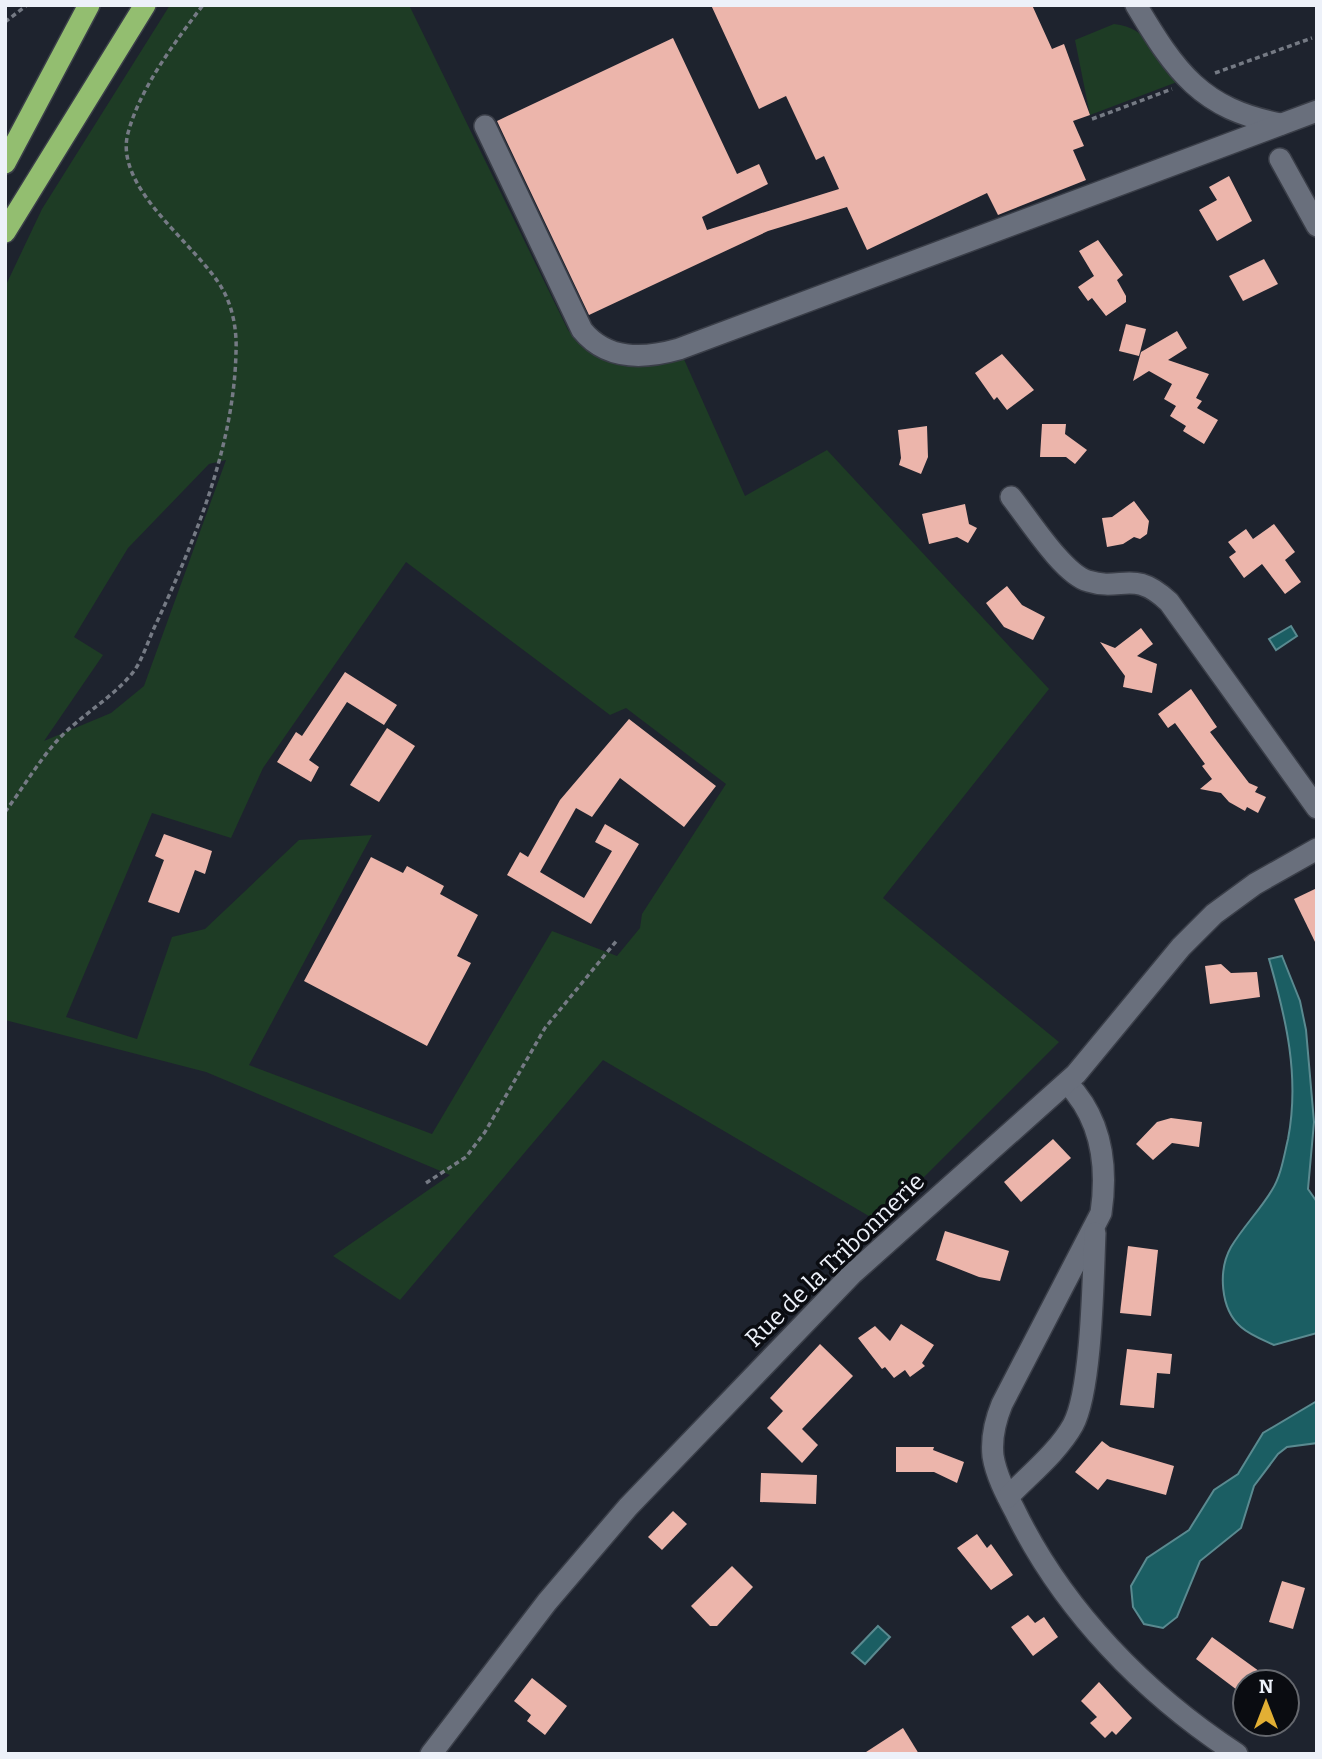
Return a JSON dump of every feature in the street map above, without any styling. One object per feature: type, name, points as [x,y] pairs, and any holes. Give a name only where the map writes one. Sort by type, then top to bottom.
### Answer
[{"type":"highway","points":[[5,163],[89,5]]},
{"type":"highway","points":[[5,232],[145,5]]},
{"type":"street","points":[[1136,5],[1172,61],[1211,100],[1234,113],[1283,124]]},
{"type":"street","points":[[485,126],[582,330],[594,344],[610,353],[635,356],[657,355],[679,349],[1317,111]]},
{"type":"street","points":[[1280,159],[1310,198],[1317,226]]},
{"type":"street","points":[[1012,496],[1066,565],[1080,578],[1095,583],[1140,583],[1169,602],[1317,808]]},
{"type":"street","name":"Rue de la Tribonnerie","points":[[431,1754],[565,1580],[653,1479],[873,1254],[1067,1083],[1181,947],[1209,919],[1255,884],[1317,849]]},
{"type":"street","points":[[1067,1083],[1085,1102],[1103,1155],[1105,1187],[1101,1213],[996,1418],[993,1455],[1008,1497],[1051,1572],[1102,1638],[1181,1713],[1237,1754]]},
{"type":"street","points":[[1008,1497],[1068,1433],[1079,1414],[1092,1309],[1095,1225]]},
{"type":"path","points":[[5,22],[27,5]]},
{"type":"path","points":[[5,811],[56,742],[132,674],[189,553],[234,399],[234,320],[225,293],[212,272],[143,192],[131,174],[126,156],[128,134],[140,106],[157,74],[203,5]]},
{"type":"path","points":[[426,1183],[466,1157],[485,1132],[545,1028],[618,939]]},
{"type":"shaded area","points":[[170,5],[409,5],[568,330],[581,344],[607,361],[634,367],[683,357],[745,496],[827,450],[1049,689],[883,898],[1059,1042],[879,1222],[603,1060],[400,1300],[333,1256],[450,1175],[206,1072],[5,1020],[5,287],[42,209]],"holes":[[[226,460],[144,686],[111,713],[44,741],[103,655],[74,637],[128,548],[209,464]],[[406,562],[610,715],[626,708],[726,784],[642,914],[640,928],[617,956],[552,931],[432,1134],[249,1065],[372,835],[299,840],[205,929],[172,937],[137,1039],[66,1017],[152,813],[231,838],[263,768]]]},
{"type":"shaded area","points":[[1114,24],[1136,31],[1144,37],[1177,82],[1090,115],[1075,40]]},
{"type":"shaded area","points":[[1291,626],[1297,636],[1276,650],[1269,639]]},
{"type":"shaded area","points":[[1282,956],[1300,1001],[1306,1030],[1314,1122],[1308,1189],[1317,1202],[1317,1333],[1274,1345],[1248,1332],[1234,1319],[1225,1300],[1223,1278],[1231,1247],[1275,1184],[1288,1139],[1292,1070],[1286,1026],[1269,959]]},
{"type":"shaded area","points":[[1317,1401],[1317,1443],[1287,1447],[1278,1454],[1254,1486],[1241,1528],[1200,1561],[1177,1617],[1163,1628],[1144,1624],[1133,1607],[1131,1586],[1147,1558],[1189,1530],[1214,1490],[1238,1474],[1263,1433]]},
{"type":"shaded area","points":[[878,1626],[890,1637],[865,1664],[852,1653]]},
{"type":"building","points":[[711,5],[1032,5],[1052,49],[1064,44],[1090,115],[1073,121],[1084,146],[1073,150],[1086,180],[998,215],[987,193],[867,250],[847,207],[768,231],[589,315],[497,121],[673,38],[737,174],[759,164],[768,184],[702,217],[707,230],[839,189],[824,156],[816,160],[786,96],[759,109]]},
{"type":"building","points":[[1229,176],[1252,221],[1217,241],[1199,210],[1217,200],[1209,187]]},
{"type":"building","points":[[1098,240],[1123,275],[1117,280],[1126,296],[1126,302],[1106,316],[1092,298],[1088,301],[1078,287],[1094,276],[1079,251]]},
{"type":"building","points":[[1264,259],[1278,284],[1243,301],[1229,276]]},
{"type":"building","points":[[1126,324],[1146,329],[1139,356],[1119,351]]},
{"type":"building","points":[[1177,331],[1187,348],[1168,360],[1209,374],[1196,398],[1202,401],[1197,408],[1218,420],[1204,444],[1183,431],[1186,426],[1170,416],[1176,406],[1164,399],[1172,384],[1149,371],[1133,381],[1141,352]]},
{"type":"building","points":[[1002,354],[1034,390],[1007,410],[997,397],[994,400],[975,373]]},
{"type":"building","points":[[1042,424],[1066,424],[1065,434],[1087,450],[1075,464],[1066,457],[1040,457]]},
{"type":"building","points":[[927,426],[928,457],[921,474],[899,465],[901,458],[898,430]]},
{"type":"building","points":[[1134,501],[1149,521],[1147,534],[1140,539],[1134,537],[1123,544],[1107,547],[1102,518],[1112,517]]},
{"type":"building","points":[[965,504],[969,524],[977,528],[968,543],[957,537],[929,544],[922,514]]},
{"type":"building","points":[[1274,524],[1295,552],[1285,560],[1301,582],[1285,594],[1262,564],[1244,578],[1229,557],[1236,552],[1228,542],[1246,529],[1253,539]]},
{"type":"building","points":[[1007,586],[1022,605],[1045,617],[1033,640],[1004,627],[986,603]]},
{"type":"building","points":[[1141,628],[1153,644],[1137,656],[1157,664],[1152,693],[1123,687],[1125,676],[1100,642],[1115,648]]},
{"type":"building","points":[[345,672],[397,705],[384,725],[347,702],[309,760],[319,767],[311,782],[277,762],[296,732],[302,736]]},
{"type":"building","points":[[1191,689],[1217,727],[1210,732],[1249,783],[1258,787],[1255,792],[1266,797],[1258,813],[1247,807],[1245,811],[1229,802],[1221,793],[1200,789],[1212,779],[1202,766],[1205,764],[1175,723],[1168,728],[1158,714]]},
{"type":"building","points":[[629,719],[716,786],[684,827],[620,778],[592,817],[576,808],[540,872],[584,898],[612,851],[595,842],[605,824],[639,844],[591,924],[507,875],[520,852],[528,857],[560,800]]},
{"type":"building","points":[[387,728],[415,746],[379,802],[350,785]]},
{"type":"building","points":[[164,834],[212,851],[205,874],[195,870],[179,913],[148,902],[164,860],[155,856]]},
{"type":"building","points":[[371,857],[403,873],[407,866],[444,886],[440,894],[478,915],[457,956],[471,963],[427,1046],[304,981]]},
{"type":"building","points":[[1317,888],[1317,946],[1294,899]]},
{"type":"building","points":[[1221,964],[1231,973],[1257,972],[1260,997],[1210,1004],[1205,966]]},
{"type":"building","points":[[1171,1118],[1202,1122],[1199,1147],[1172,1143],[1153,1160],[1136,1144],[1157,1122]]},
{"type":"building","points":[[1053,1139],[1071,1158],[1021,1202],[1004,1182]]},
{"type":"building","points":[[945,1231],[1009,1251],[1000,1281],[979,1277],[936,1260]]},
{"type":"building","points":[[1128,1246],[1158,1250],[1151,1316],[1120,1313]]},
{"type":"building","points":[[901,1324],[934,1345],[922,1363],[925,1366],[910,1377],[905,1370],[894,1378],[885,1367],[882,1369],[858,1338],[875,1326],[890,1341]]},
{"type":"building","points":[[820,1344],[853,1376],[802,1429],[818,1445],[802,1463],[767,1428],[783,1411],[770,1398]]},
{"type":"building","points":[[1127,1349],[1172,1354],[1170,1374],[1157,1373],[1154,1408],[1120,1405]]},
{"type":"building","points":[[1102,1441],[1110,1447],[1174,1466],[1166,1495],[1107,1479],[1098,1490],[1075,1472]]},
{"type":"building","points":[[896,1447],[934,1447],[933,1450],[964,1462],[957,1483],[934,1472],[896,1472]]},
{"type":"building","points":[[761,1473],[817,1475],[816,1504],[760,1502]]},
{"type":"building","points":[[673,1511],[687,1524],[662,1550],[648,1537]]},
{"type":"building","points":[[977,1534],[987,1548],[991,1544],[1013,1575],[991,1590],[957,1548]]},
{"type":"building","points":[[732,1566],[753,1587],[717,1626],[710,1626],[691,1606]]},
{"type":"building","points":[[1282,1581],[1305,1588],[1293,1629],[1269,1622]]},
{"type":"building","points":[[1028,1615],[1035,1623],[1044,1617],[1058,1637],[1033,1656],[1011,1627]]},
{"type":"building","points":[[1212,1637],[1255,1668],[1231,1668],[1231,1685],[1196,1659]]},
{"type":"building","points":[[532,1678],[567,1706],[545,1735],[527,1721],[531,1715],[514,1701]]},
{"type":"building","points":[[1099,1682],[1132,1718],[1116,1735],[1112,1731],[1105,1738],[1090,1723],[1097,1717],[1081,1701]]},
{"type":"building","points":[[903,1728],[919,1754],[863,1754]]}]
